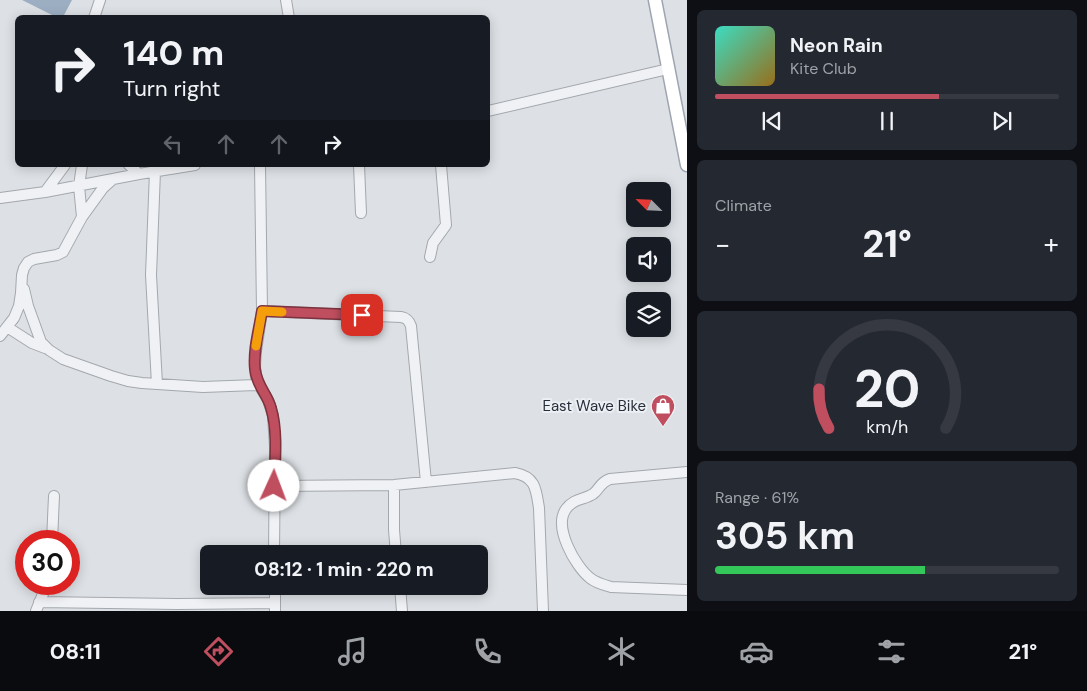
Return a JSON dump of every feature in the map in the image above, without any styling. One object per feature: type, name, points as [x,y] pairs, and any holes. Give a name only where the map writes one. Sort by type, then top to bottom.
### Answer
[{"type":"main road","points":[[655,0],[687,165]]},
{"type":"street","points":[[95,15],[100,0]]},
{"type":"street","points":[[286,0],[288,15]]},
{"type":"street","points":[[490,111],[668,69]]},
{"type":"street","points":[[45,192],[64,167]]},
{"type":"street","points":[[82,167],[79,186],[82,217]]},
{"type":"street","points":[[131,167],[139,174]]},
{"type":"street","points":[[0,198],[45,192],[91,182],[182,167]]},
{"type":"street","points":[[260,167],[262,311],[255,366],[256,377],[268,400],[273,416],[275,447],[274,545]]},
{"type":"street","points":[[359,167],[361,213]]},
{"type":"street","points":[[430,257],[433,243],[446,225],[441,167]]},
{"type":"street","points":[[155,171],[151,275],[157,384]]},
{"type":"street","points":[[0,336],[14,318],[18,306],[22,275],[28,262],[63,252],[82,217],[103,188],[113,179]]},
{"type":"street","points":[[22,283],[40,342],[63,359],[128,381],[202,387],[259,385]]},
{"type":"street","points":[[262,311],[406,318],[411,326],[426,482]]},
{"type":"street","points":[[7,327],[32,343],[49,350]]},
{"type":"street","points":[[687,472],[604,481],[592,495],[572,503],[565,510],[563,530],[566,542],[580,567],[590,578],[600,584],[611,587],[687,590]]},
{"type":"street","points":[[274,486],[394,486],[515,473],[528,477],[533,482],[539,508],[543,611]]},
{"type":"street","points":[[394,486],[395,545]]},
{"type":"street","points":[[52,530],[54,496]]},
{"type":"street","points":[[43,595],[38,607],[275,607]]},
{"type":"street","points":[[401,595],[402,611]]},
{"type":"water","points":[[22,0],[72,0],[64,15],[52,15]]},
{"type":"slow traffic","points":[[256,346],[262,311],[282,312]]},
{"type":"place","name":"East Wave Bike","points":[[663,427]]},
{"type":"route","points":[[274,486],[275,447],[273,416],[268,400],[256,377],[255,366],[262,311],[362,315]]}]
